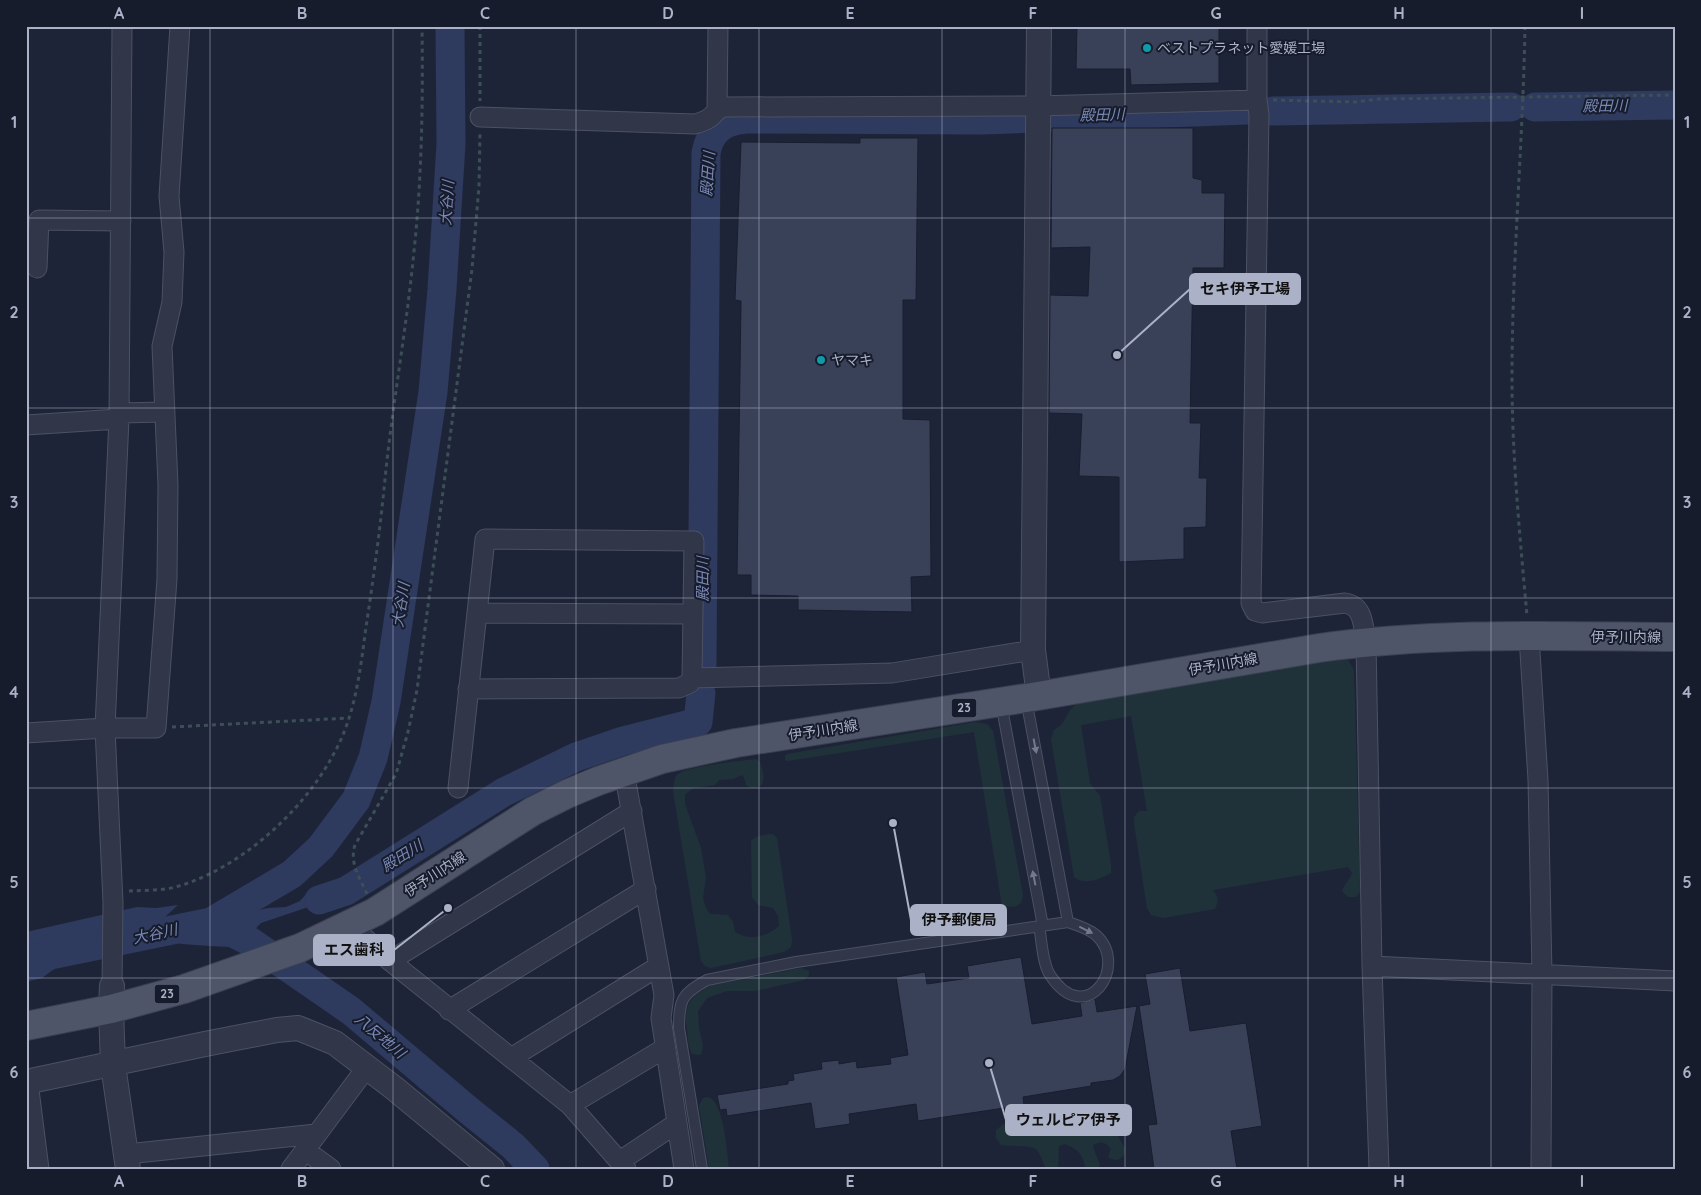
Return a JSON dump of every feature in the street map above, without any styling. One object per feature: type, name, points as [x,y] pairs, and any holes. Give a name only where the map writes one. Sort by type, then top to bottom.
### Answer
[{"type":"main road","name":"伊予川内線","points":[[26,1026],[112,997],[184,989],[300,948],[375,912],[533,811],[567,794],[624,771],[662,759],[736,744],[1022,699],[1319,648],[1366,642],[1529,636],[1675,637]]},
{"type":"street","points":[[122,26],[119,416],[105,728],[113,897],[113,1065],[127,1161],[316,1134]]},
{"type":"street","points":[[26,733],[105,728],[156,728],[167,579],[168,485],[162,346],[172,302],[174,252],[168,196],[180,26]]},
{"type":"street","points":[[480,116],[694,124],[713,117],[717,110],[718,26]]},
{"type":"street","points":[[1022,699],[1033,650],[1038,26]]},
{"type":"street","points":[[1257,26],[1257,100],[1259,115],[1251,603],[1255,610],[1262,614],[1345,602],[1353,604],[1358,609],[1362,622],[1366,642],[1372,966],[1379,1169]]},
{"type":"street","points":[[717,110],[724,107],[1038,106],[1257,100]]},
{"type":"street","points":[[33,258],[39,220],[121,221]]},
{"type":"street","points":[[26,425],[165,412]]},
{"type":"street","points":[[458,788],[468,689],[484,539],[694,541],[692,678],[690,683],[679,688],[468,689]]},
{"type":"street","points":[[476,613],[692,614]]},
{"type":"street","points":[[1529,636],[1538,780],[1542,974],[1541,1169]]},
{"type":"street","points":[[692,678],[892,673],[1033,650]]},
{"type":"street","points":[[624,771],[664,995],[661,1018],[684,1169]]},
{"type":"street","points":[[390,961],[632,811]]},
{"type":"street","points":[[449,1010],[646,889]]},
{"type":"street","points":[[350,924],[390,961],[449,1010],[570,1105],[623,1165],[677,1123]]},
{"type":"street","points":[[511,1058],[659,966]]},
{"type":"street","points":[[1372,966],[1675,981]]},
{"type":"street","points":[[40,1169],[27,1082],[205,1044],[277,1030],[298,1028],[335,1043],[492,1169]]},
{"type":"street","points":[[570,1105],[665,1048]]},
{"type":"street","points":[[290,1169],[367,1067]]},
{"type":"street","points":[[305,1150],[331,1169]]},
{"type":"lane","points":[[1022,699],[1068,922]]},
{"type":"lane","points":[[702,1169],[679,1028],[679,1011],[684,995],[707,980],[796,962],[1041,926],[1068,922],[1095,934],[1106,948],[1108,958],[1105,976],[1098,991],[1091,995],[1072,996],[1063,991],[1050,975],[1046,965],[1041,926],[1022,699]]},
{"type":"path","points":[[113,897],[177,887],[204,877],[234,860],[273,829],[291,812],[315,784],[333,756],[350,718],[360,667],[377,554],[414,250],[421,162],[422,26]]},
{"type":"path","points":[[375,912],[352,862],[352,854],[355,845],[396,774],[417,690],[472,269],[479,186],[480,26]]},
{"type":"path","points":[[1525,26],[1524,98],[1513,320],[1512,379],[1515,467],[1529,636]]},
{"type":"path","points":[[1257,100],[1355,102],[1379,99],[1675,95]]},
{"type":"path","points":[[156,728],[350,718]]},
{"type":"shaded area","points":[[1337,659],[1348,660],[1354,670],[1360,892],[1356,897],[1348,897],[1342,891],[1352,873],[1348,867],[1213,890],[1217,899],[1215,909],[1163,918],[1151,915],[1147,908],[1134,823],[1134,817],[1139,811],[1147,811],[1131,716],[1081,725],[1090,783],[1100,796],[1111,873],[1088,881],[1078,880],[1074,877],[1051,739],[1054,730],[1059,727],[1072,708],[1083,701]]},
{"type":"shaded area","points":[[976,722],[987,724],[993,731],[1023,895],[1021,903],[1015,907],[1002,906],[974,732],[785,760],[787,754]]},
{"type":"shaded area","points":[[756,759],[760,762],[763,772],[763,780],[760,786],[756,788],[749,787],[746,785],[742,775],[733,779],[719,780],[715,785],[694,788],[685,794],[685,804],[701,848],[706,878],[703,898],[706,908],[710,914],[728,915],[733,922],[735,932],[740,935],[752,937],[763,935],[779,926],[778,916],[773,908],[758,905],[752,897],[751,841],[758,836],[773,834],[777,838],[792,940],[791,947],[784,952],[711,968],[705,966],[701,961],[673,791],[675,779],[681,772],[689,769]]},
{"type":"shaded area","points":[[801,968],[809,971],[809,975],[804,980],[755,991],[727,991],[707,998],[698,1011],[699,1029],[703,1045],[701,1055],[692,1054],[688,1043],[686,1015],[689,1003],[698,994],[712,985]]},
{"type":"shaded area","points":[[708,1097],[718,1108],[721,1117],[729,1169],[709,1169],[699,1106],[703,1098]]},
{"type":"shaded area","points":[[1092,1109],[1101,1110],[1102,1114],[1107,1117],[1114,1117],[1119,1122],[1118,1136],[1125,1149],[1124,1155],[1118,1160],[1111,1159],[1108,1157],[1111,1149],[1107,1145],[1102,1142],[1094,1144],[1093,1147],[1100,1165],[1097,1169],[1086,1167],[1079,1152],[1065,1144],[1059,1146],[1058,1168],[1046,1169],[1038,1151],[1034,1148],[1001,1145],[996,1138],[996,1130],[1012,1121],[1031,1125],[1055,1115],[1086,1112]]},
{"type":"water","points":[[353,882],[357,889],[347,894],[261,923],[255,933],[259,939],[266,943],[251,948],[182,944],[159,939],[119,937],[102,940],[87,939],[72,945],[60,959],[57,967],[42,978],[26,982],[26,932],[137,907],[156,908],[178,905],[165,917],[230,916],[268,908],[286,907],[300,901],[307,893],[315,889],[316,896],[339,889]]},
{"type":"building","name":"ベストプラネット愛媛工場","points":[[1077,26],[1219,26],[1219,83],[1131,85],[1130,69],[1076,69]]},
{"type":"building","points":[[1052,128],[1193,128],[1193,178],[1202,180],[1202,193],[1225,193],[1224,268],[1193,268],[1190,423],[1201,423],[1199,478],[1207,478],[1206,527],[1184,528],[1184,559],[1119,562],[1119,477],[1079,476],[1082,414],[1049,413],[1050,295],[1088,296],[1090,247],[1051,248]]},
{"type":"building","name":"ヤマキ","points":[[860,138],[918,138],[916,300],[903,300],[903,419],[930,420],[931,576],[911,577],[912,612],[798,610],[798,596],[751,595],[751,575],[737,575],[741,301],[735,300],[741,142],[860,143]]},
{"type":"building","points":[[1021,957],[1032,1024],[1082,1016],[1080,1003],[1095,999],[1097,1012],[1137,1006],[1125,1069],[1120,1076],[1113,1080],[1091,1083],[1091,1086],[1023,1097],[1024,1105],[918,1121],[916,1104],[849,1114],[850,1124],[815,1129],[811,1103],[727,1116],[726,1109],[720,1110],[717,1095],[788,1084],[788,1081],[794,1080],[793,1074],[822,1069],[821,1062],[839,1060],[839,1064],[856,1061],[857,1068],[891,1064],[890,1058],[908,1055],[896,977],[925,972],[927,984],[969,978],[967,966]]},
{"type":"building","points":[[1180,968],[1190,1031],[1246,1023],[1262,1126],[1231,1131],[1237,1169],[1154,1169],[1148,1125],[1157,1124],[1139,1006],[1150,1004],[1145,974]]},
{"type":"waterway","name":"大谷川","points":[[26,960],[211,922],[292,874],[321,847],[356,800],[373,758],[386,702],[433,392],[442,289],[451,144],[450,26]]},
{"type":"waterway","name":"殿田川","points":[[1535,107],[1675,105]]},
{"type":"waterway","name":"殿田川","points":[[1273,111],[1511,107]]},
{"type":"waterway","name":"殿田川","points":[[702,664],[706,153],[711,138],[719,128],[731,122],[746,119],[983,120],[1247,110]]},
{"type":"waterway","name":"殿田川","points":[[319,900],[346,891],[504,792],[576,757],[623,741],[698,722],[701,693]]},
{"type":"waterway","name":"八反地川","points":[[223,928],[251,942],[351,1011],[513,1146],[535,1169]]},
{"type":"place","name":"ベストプラネット愛媛工場","points":[[1147,48]]},
{"type":"place","name":"セキ伊予工場","points":[[1117,355]]},
{"type":"place","name":"ヤマキ","points":[[821,360]]},
{"type":"place","name":"伊予郵便局","points":[[893,823]]},
{"type":"place","name":"エス歯科","points":[[448,908]]},
{"type":"place","name":"ウェルピア伊予","points":[[989,1063]]}]
